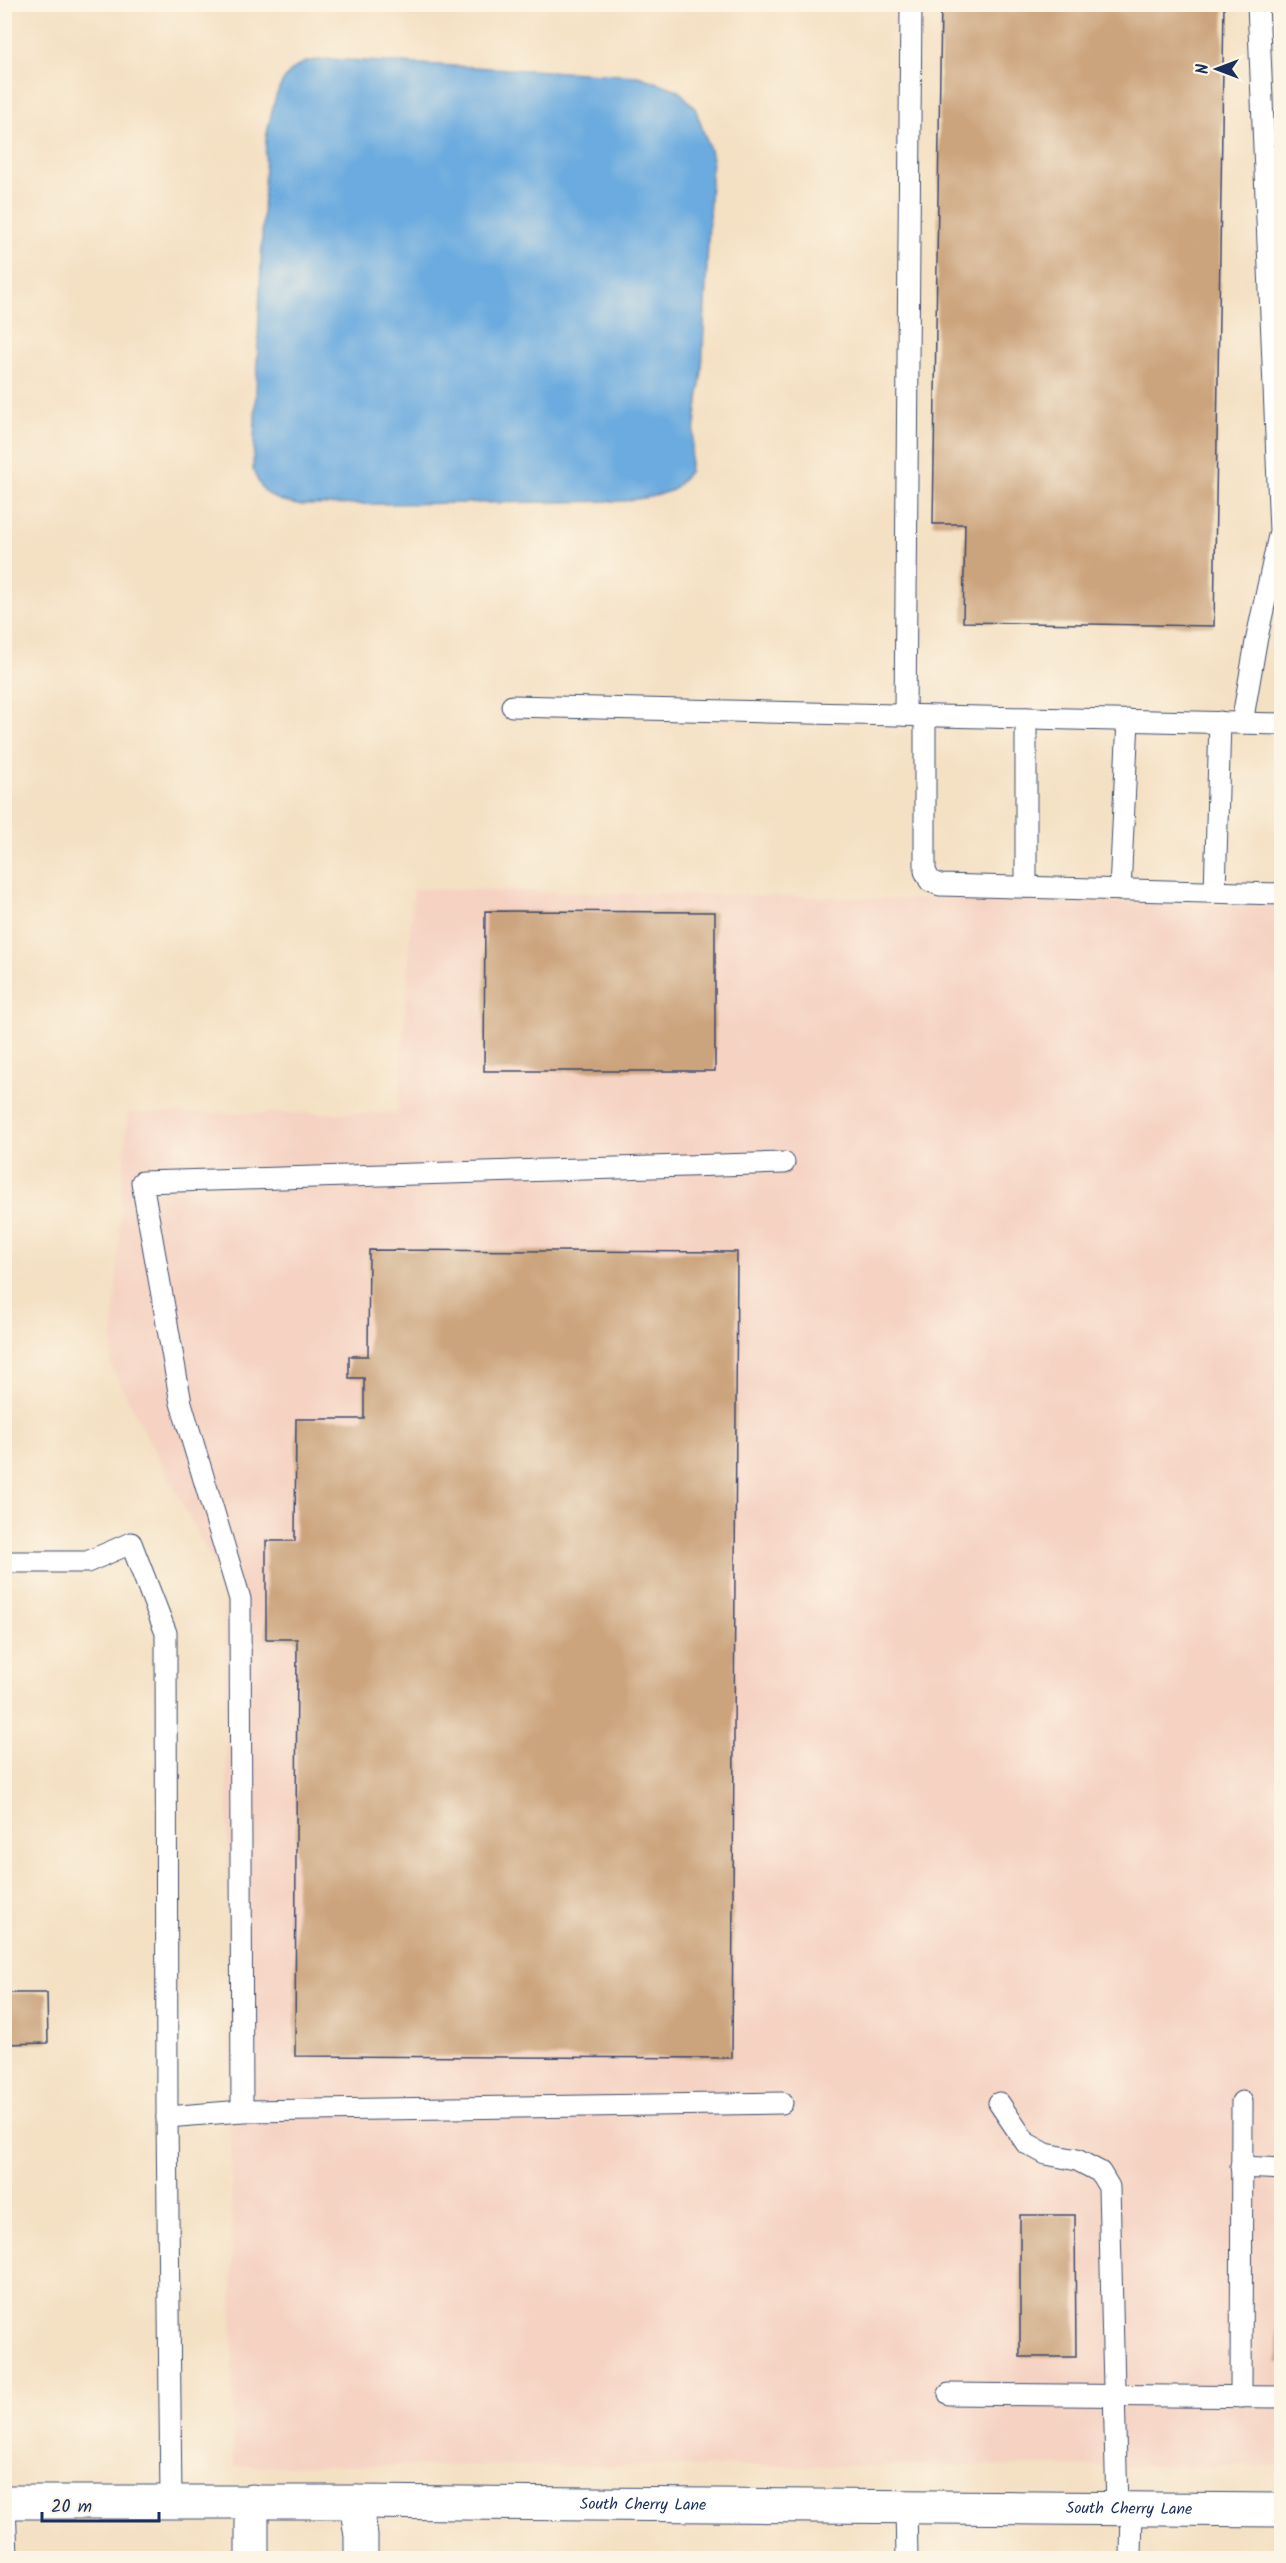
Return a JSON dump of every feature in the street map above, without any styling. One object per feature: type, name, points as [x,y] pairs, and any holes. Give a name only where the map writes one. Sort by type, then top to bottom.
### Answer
[{"type":"street","name":"South Cherry Lane","points":[[5,2502],[252,2501],[1281,2510]]},
{"type":"street","points":[[252,2501],[252,2559]]},
{"type":"street","points":[[356,2502],[361,2536],[361,2559]]},
{"type":"lane","points":[[910,4],[915,715],[925,871],[930,881],[940,885],[1281,894]]},
{"type":"lane","points":[[1242,723],[1256,642],[1280,531],[1258,4]]},
{"type":"lane","points":[[512,706],[1281,724]]},
{"type":"lane","points":[[1026,718],[1026,887]]},
{"type":"lane","points":[[1120,890],[1128,720]]},
{"type":"lane","points":[[1215,892],[1220,722]]},
{"type":"lane","points":[[242,2111],[240,1599],[181,1403],[142,1182],[784,1163]]},
{"type":"lane","points":[[4,1562],[87,1562],[131,1543],[166,1633],[171,2501]]},
{"type":"lane","points":[[1241,2397],[1242,2102]]},
{"type":"lane","points":[[167,2117],[242,2111],[782,2103]]},
{"type":"lane","points":[[999,2103],[1026,2143],[1046,2154],[1077,2160],[1100,2172],[1109,2187],[1113,2396],[1131,2559]]},
{"type":"lane","points":[[1241,2168],[1281,2169]]},
{"type":"lane","points":[[949,2394],[1281,2397]]},
{"type":"lane","points":[[5,2502],[7,2559]]},
{"type":"lane","points":[[906,2507],[907,2559]]},
{"type":"shaded area","points":[[413,889],[1281,906],[1281,2466],[234,2466],[225,1587],[111,1366],[127,1113],[398,1113]]},
{"type":"water","points":[[329,59],[638,76],[678,90],[695,108],[712,156],[702,370],[689,472],[673,490],[624,501],[297,505],[274,498],[260,485],[253,469],[266,139],[273,105],[281,84],[288,75],[306,62]]},
{"type":"building","points":[[941,4],[1224,4],[1214,626],[963,622],[965,524],[933,524]]},
{"type":"building","points":[[485,911],[715,912],[715,1071],[484,1071]]},
{"type":"building","points":[[369,1250],[737,1252],[732,2058],[295,2056],[297,1639],[266,1639],[266,1541],[295,1541],[296,1419],[364,1419],[364,1378],[349,1378],[349,1356],[368,1356]]},
{"type":"building","points":[[4,1993],[47,1993],[48,2043],[4,2044]]},
{"type":"building","points":[[1020,2215],[1075,2215],[1076,2357],[1020,2357]]},
{"type":"building","points":[[1277,2221],[1282,2221],[1282,2363],[1277,2363]]}]
